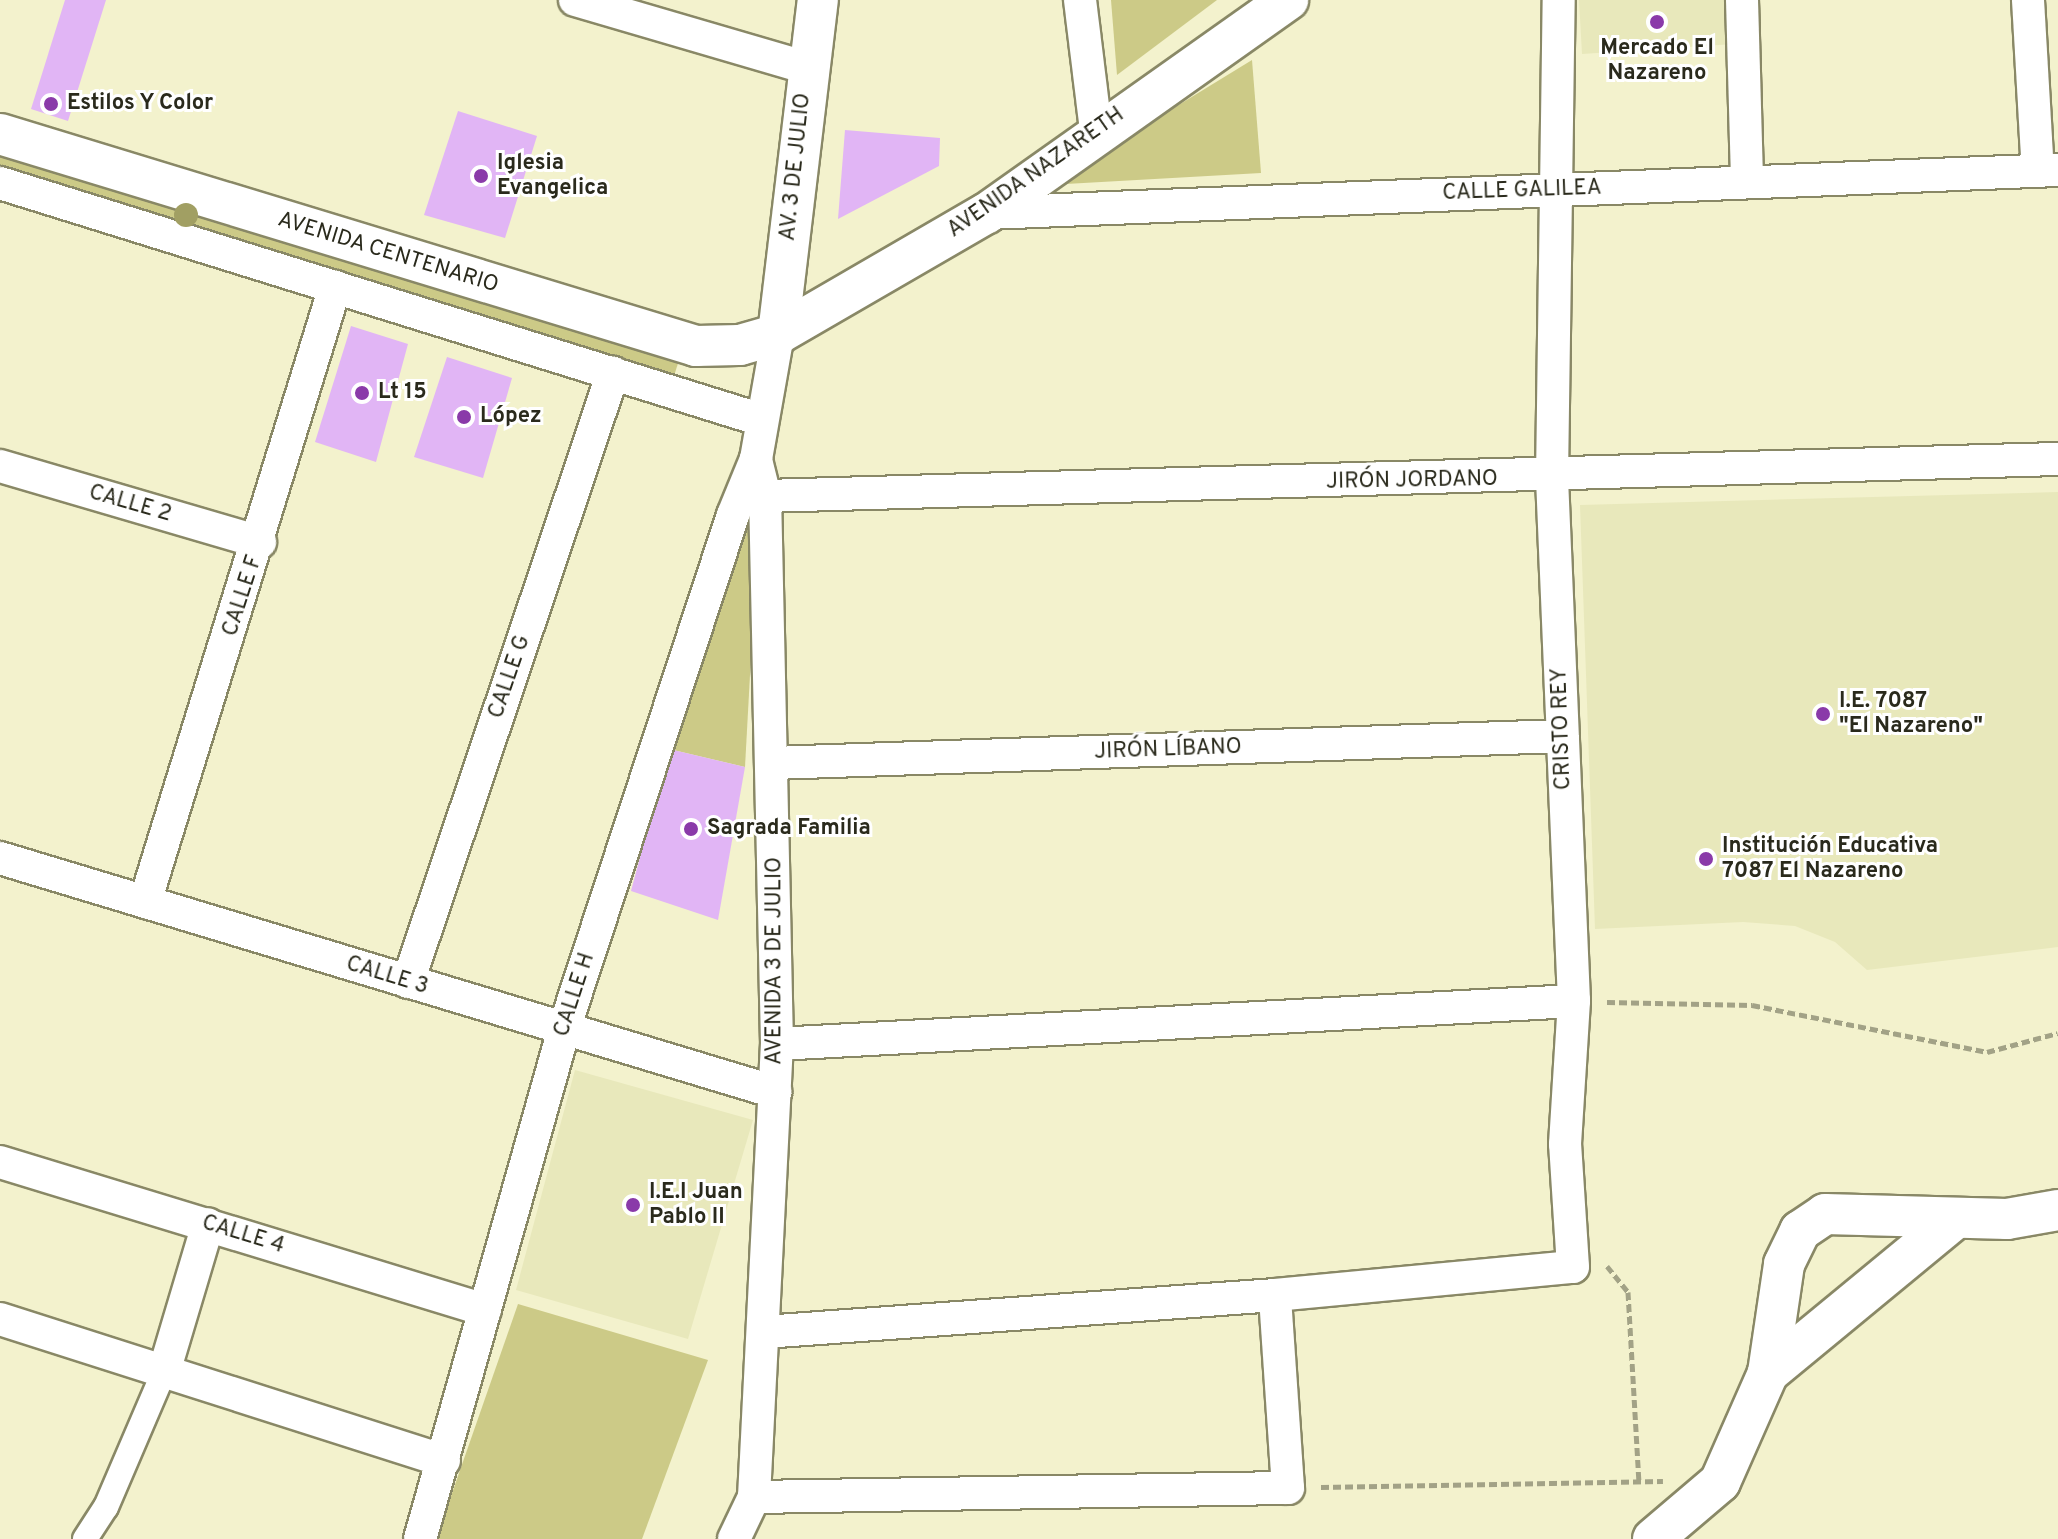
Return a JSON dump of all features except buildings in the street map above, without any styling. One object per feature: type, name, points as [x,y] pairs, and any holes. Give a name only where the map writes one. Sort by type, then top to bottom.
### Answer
[{"type":"street","points":[[575,0],[807,68]]},
{"type":"street","name":"AV. 3 DE JULIO","points":[[778,334],[807,68],[818,0]]},
{"type":"street","points":[[1080,0],[1096,131]]},
{"type":"street","name":"AVENIDA NAZARETH","points":[[778,334],[987,213],[1096,131],[1288,0]]},
{"type":"street","name":"CRISTO REY","points":[[1559,0],[1552,478],[1574,1001],[1565,1144],[1588,1264]]},
{"type":"street","points":[[1742,0],[1747,181]]},
{"type":"street","points":[[2028,0],[2048,170]]},
{"type":"street","name":"AVENIDA CENTENARIO","points":[[0,134],[696,346],[740,345],[778,334]]},
{"type":"street","name":"CALLE GALILEA","points":[[987,213],[2048,170]]},
{"type":"street","points":[[0,183],[762,420]]},
{"type":"street","name":"CALLE F","points":[[145,902],[260,542],[335,287]]},
{"type":"street","name":"AVENIDA 3 DE JULIO","points":[[734,1539],[754,1497],[777,1044],[765,496],[756,459],[778,334]]},
{"type":"street","name":"CALLE G","points":[[408,982],[613,373]]},
{"type":"street","name":"CALLE H","points":[[420,1539],[564,1029],[733,515],[756,459]]},
{"type":"street","name":"JIRÓN JORDANO","points":[[765,496],[1552,478],[2058,459]]},
{"type":"street","name":"CALLE 2","points":[[0,466],[260,542]]},
{"type":"street","name":"JIRÓN LÍBANO","points":[[773,763],[1563,736]]},
{"type":"street","name":"CALLE 3","points":[[0,858],[775,1092]]},
{"type":"street","points":[[777,1044],[1574,1001]]},
{"type":"street","name":"CALLE 4","points":[[0,1162],[485,1310]]},
{"type":"street","points":[[1653,1539],[1720,1482],[1768,1373],[1784,1264],[1800,1231],[1825,1214],[2007,1219],[2058,1210]]},
{"type":"street","points":[[1768,1373],[1955,1219]]},
{"type":"street","points":[[85,1539],[106,1507],[164,1372],[208,1224]]},
{"type":"street","points":[[764,1332],[1275,1295],[1588,1264]]},
{"type":"street","points":[[754,1497],[1288,1488],[1275,1295]]},
{"type":"street","points":[[0,1319],[444,1461]]},
{"type":"path","points":[[1574,1001],[1752,1005],[1987,1052],[2058,1033]]},
{"type":"path","points":[[1588,1264],[1628,1292],[1639,1481]]},
{"type":"path","points":[[1288,1488],[1720,1482]]},
{"type":"shaded area","points":[[1111,0],[1217,0],[1117,75]]},
{"type":"shaded area","name":"Mercado El Nazareno","points":[[1579,0],[1732,0],[1734,44],[1582,54]]},
{"type":"shaded area","points":[[1252,60],[1261,173],[1048,185]]},
{"type":"shaded area","points":[[0,148],[681,354],[673,379],[0,176]]},
{"type":"shaded area","name":"I.E. 7087 \"El Nazareno\"","points":[[2058,492],[2058,947],[1867,970],[1835,942],[1795,926],[1743,922],[1595,929],[1580,505]]},
{"type":"shaded area","points":[[758,528],[745,767],[669,749],[747,529]]},
{"type":"shaded area","name":"I.E.I Juan Pablo II","points":[[575,1070],[753,1120],[688,1339],[516,1290]]},
{"type":"shaded area","points":[[518,1304],[708,1360],[642,1539],[436,1539]]},
{"type":"place","name":"Mercado El Nazareno","points":[[1657,22]]},
{"type":"place","name":"Estilos Y Color","points":[[51,104]]},
{"type":"place","name":"Iglesia Evangelica","points":[[481,176]]},
{"type":"place","name":"Lt 15","points":[[362,393]]},
{"type":"place","name":"López","points":[[464,417]]},
{"type":"place","name":"I.E. 7087 \"El Nazareno\"","points":[[1823,714]]},
{"type":"place","name":"Sagrada Familia","points":[[691,829]]},
{"type":"place","name":"Institución Educativa 7087 El Nazareno","points":[[1706,859]]},
{"type":"place","name":"I.E.I Juan Pablo II","points":[[633,1205]]}]
